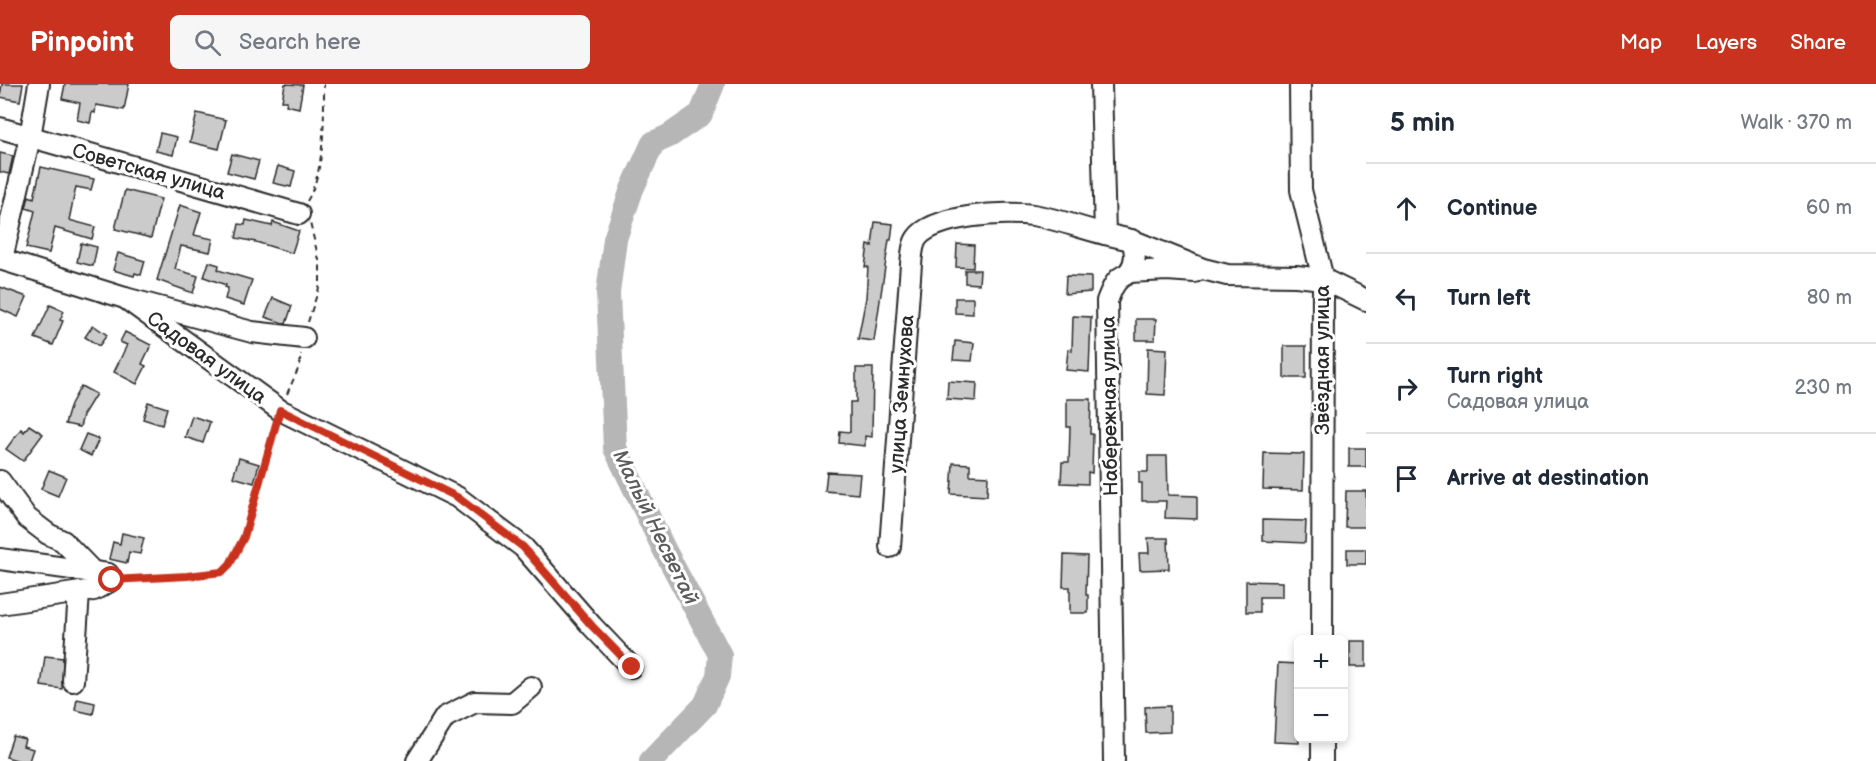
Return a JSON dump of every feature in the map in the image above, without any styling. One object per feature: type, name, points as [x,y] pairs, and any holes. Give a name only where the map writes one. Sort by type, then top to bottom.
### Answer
[{"type":"street","points":[[1,259],[30,137],[39,84]]},
{"type":"street","points":[[1101,84],[1104,234],[1131,240],[1203,269],[1227,274]]},
{"type":"street","name":"Звёздная улица","points":[[1300,84],[1301,190],[1323,279],[1322,635]]},
{"type":"street","name":"Советская улица","points":[[0,128],[299,214]]},
{"type":"street","name":"улица Земнухова","points":[[890,547],[911,264],[915,242],[919,235],[945,222],[1004,214],[1032,215],[1104,234]]},
{"type":"street","points":[[1131,240],[1135,248],[1129,272],[1167,270],[1323,279],[1366,300]]},
{"type":"street","name":"Садовая улица","points":[[1,259],[125,298],[252,332],[304,338]]},
{"type":"street","name":"Набережная улица","points":[[1114,761],[1107,301],[1119,278],[1129,272]]},
{"type":"street","name":"Садовая улица","points":[[125,298],[280,410],[457,497],[523,547],[592,626],[632,667]]},
{"type":"street","points":[[0,481],[27,518],[48,534],[63,541],[93,572]]},
{"type":"street","points":[[0,559],[108,574],[112,580],[94,590],[0,604]]},
{"type":"street","points":[[73,681],[79,592]]},
{"type":"street","points":[[417,761],[445,717],[475,702],[512,703],[531,687]]},
{"type":"street","points":[[1322,743],[1322,761]]},
{"type":"path","points":[[112,580],[222,572],[230,564],[244,537],[280,410],[299,367],[304,338],[320,285],[320,264],[312,225],[299,214],[313,191],[324,129],[324,84]]},
{"type":"building","points":[[2,84],[23,84],[20,101],[0,97]]},
{"type":"building","points":[[65,84],[129,84],[124,110],[96,105],[90,123],[77,120],[80,103],[62,99]]},
{"type":"building","points":[[285,84],[303,85],[299,108],[286,105],[287,101],[282,101]]},
{"type":"building","points":[[197,113],[226,120],[219,149],[190,142]]},
{"type":"building","points":[[160,133],[177,137],[173,155],[156,151]]},
{"type":"building","points":[[0,153],[13,156],[9,174],[0,172]]},
{"type":"building","points":[[232,154],[259,161],[254,179],[227,172]]},
{"type":"building","points":[[278,166],[295,171],[291,187],[273,183]]},
{"type":"building","points":[[41,167],[94,179],[91,190],[76,187],[69,220],[95,227],[92,239],[55,228],[49,253],[26,248],[35,211],[26,208],[29,196],[34,198]]},
{"type":"building","points":[[125,190],[161,199],[151,238],[115,229]]},
{"type":"building","points":[[180,205],[201,212],[194,235],[213,239],[210,252],[181,246],[175,269],[198,276],[193,293],[157,280]]},
{"type":"building","points":[[246,220],[272,226],[273,222],[299,231],[292,253],[236,238],[239,224],[245,225]]},
{"type":"building","points":[[875,222],[893,224],[874,341],[858,339],[866,298],[868,267],[865,267],[868,245],[872,246]]},
{"type":"building","points":[[81,243],[97,247],[93,266],[77,262]]},
{"type":"building","points":[[957,244],[974,245],[973,268],[956,267]]},
{"type":"building","points":[[118,253],[145,261],[141,275],[135,273],[134,276],[113,270]]},
{"type":"building","points":[[209,262],[219,265],[218,270],[252,280],[244,305],[225,299],[228,288],[225,287],[226,285],[204,277]]},
{"type":"building","points":[[965,270],[980,270],[979,284],[965,283]]},
{"type":"building","points":[[1066,276],[1091,277],[1091,292],[1065,294]]},
{"type":"building","points":[[0,287],[27,297],[18,317],[0,309]]},
{"type":"building","points":[[273,298],[292,306],[286,324],[265,317]]},
{"type":"building","points":[[955,298],[973,298],[973,314],[955,313]]},
{"type":"building","points":[[50,305],[64,311],[60,320],[63,321],[53,345],[35,338]]},
{"type":"building","points":[[1073,316],[1091,317],[1089,372],[1066,370],[1068,350],[1072,351]]},
{"type":"building","points":[[1136,319],[1156,319],[1155,340],[1136,340]]},
{"type":"building","points":[[93,325],[107,335],[99,346],[85,337]]},
{"type":"building","points":[[125,332],[151,345],[142,364],[146,366],[137,384],[114,372],[127,345],[120,342]]},
{"type":"building","points":[[955,341],[974,343],[972,361],[953,360]]},
{"type":"building","points":[[1284,346],[1306,346],[1306,378],[1284,378]]},
{"type":"building","points":[[1148,348],[1167,349],[1165,395],[1147,394]]},
{"type":"building","points":[[856,368],[873,368],[872,437],[865,436],[865,446],[839,443],[840,431],[850,432],[850,402],[856,402]]},
{"type":"building","points":[[948,381],[977,383],[976,401],[947,399]]},
{"type":"building","points":[[81,386],[96,394],[83,415],[80,427],[65,424],[71,404]]},
{"type":"building","points":[[1067,399],[1091,399],[1092,473],[1088,472],[1088,484],[1061,483],[1062,462],[1069,462],[1070,427],[1067,427]]},
{"type":"building","points":[[148,402],[167,408],[162,425],[143,419]]},
{"type":"building","points":[[192,416],[210,422],[203,443],[185,437]]},
{"type":"building","points":[[29,425],[43,434],[23,461],[6,449],[21,429],[24,432]]},
{"type":"building","points":[[86,434],[99,439],[91,456],[79,450]]},
{"type":"building","points":[[1349,448],[1366,448],[1366,467],[1349,467]]},
{"type":"building","points":[[1264,453],[1304,454],[1303,490],[1263,489]]},
{"type":"building","points":[[1148,456],[1167,456],[1168,495],[1197,496],[1197,519],[1165,518],[1166,501],[1142,501],[1142,483],[1139,483],[1139,472],[1148,472]]},
{"type":"building","points":[[239,458],[259,464],[254,483],[233,477]]},
{"type":"building","points":[[953,463],[970,464],[970,475],[988,476],[987,496],[951,494]]},
{"type":"building","points":[[49,470],[66,477],[58,496],[41,489]]},
{"type":"building","points":[[827,472],[860,474],[858,494],[825,491]]},
{"type":"building","points":[[1346,491],[1366,491],[1366,527],[1345,527]]},
{"type":"building","points":[[1263,520],[1306,521],[1305,543],[1263,541]]},
{"type":"building","points":[[122,533],[144,538],[140,554],[129,552],[127,563],[109,559],[113,542],[120,544]]},
{"type":"building","points":[[1148,538],[1168,538],[1169,569],[1140,570],[1139,553],[1149,553]]},
{"type":"building","points":[[1347,549],[1366,549],[1366,564],[1347,564]]},
{"type":"building","points":[[1064,555],[1087,556],[1088,613],[1070,613],[1070,587],[1063,587]]},
{"type":"building","points":[[1246,581],[1282,582],[1282,597],[1260,597],[1260,612],[1246,612]]},
{"type":"building","points":[[1350,641],[1366,641],[1366,667],[1350,667]]},
{"type":"building","points":[[45,656],[63,658],[62,689],[41,686]]},
{"type":"building","points":[[1278,663],[1294,664],[1294,743],[1274,742]]},
{"type":"building","points":[[77,699],[95,703],[93,714],[75,710]]},
{"type":"building","points":[[1170,706],[1170,732],[1146,733],[1145,707]]},
{"type":"building","points":[[13,736],[25,739],[23,746],[33,749],[29,761],[6,757]]},
{"type":"waterway","name":"Малый Несветай","points":[[651,761],[705,705],[718,676],[720,655],[664,549],[615,448],[608,293],[615,239],[632,189],[653,143],[669,136],[701,114],[713,84]]},
{"type":"route","points":[[112,580],[222,572],[230,564],[244,537],[280,410],[457,497],[523,547],[592,626],[632,667]]}]
